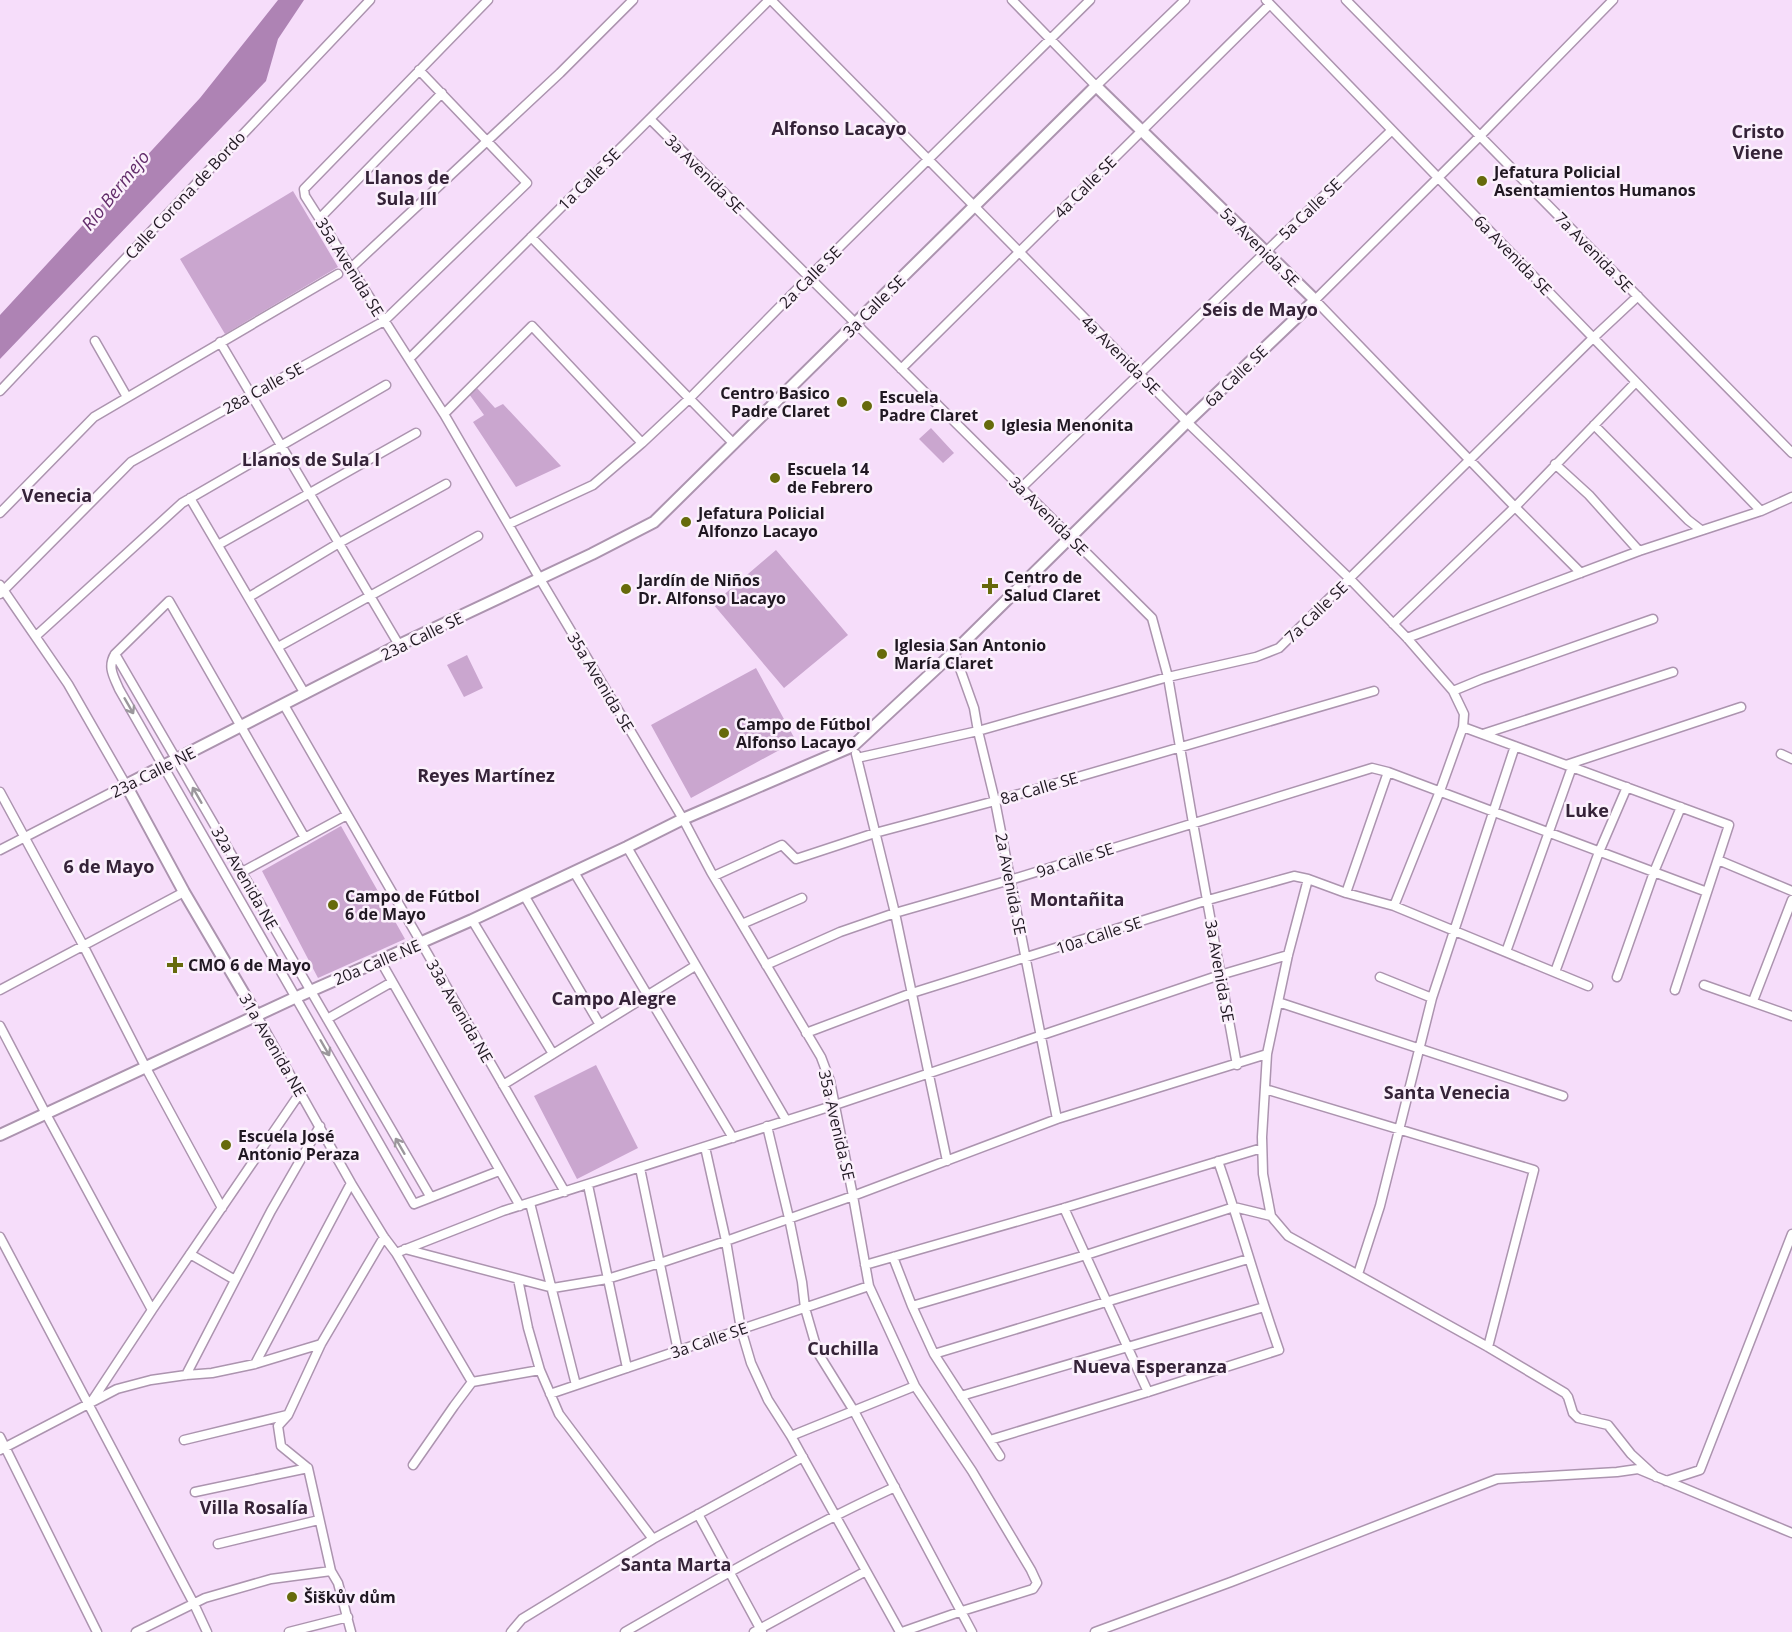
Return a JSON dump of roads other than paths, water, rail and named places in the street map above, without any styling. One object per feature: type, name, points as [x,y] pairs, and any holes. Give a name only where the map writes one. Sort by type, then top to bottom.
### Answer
[{"type":"street","name":"Calle Corona de Bordo","points":[[0,391],[370,0]]},
{"type":"street","points":[[487,141],[419,70],[488,0]]},
{"type":"street","points":[[352,267],[560,73],[633,0]]},
{"type":"street","name":"1a Calle SE","points":[[409,359],[770,0]]},
{"type":"street","name":"4a Avenida SE","points":[[770,0],[1187,422],[1350,579],[1407,638],[1454,691],[1464,714],[1463,727]]},
{"type":"street","name":"5a Avenida SE","points":[[1012,0],[1096,86],[1315,300],[1581,573]]},
{"type":"street","name":"2a Calle SE","points":[[509,524],[593,485],[642,443],[1090,0]]},
{"type":"street","name":"3a Calle SE","points":[[540,579],[654,522],[1185,0]]},
{"type":"street","name":"7a Avenida SE","points":[[1346,0],[1792,453]]},
{"type":"street","name":"6a Calle SE","points":[[853,746],[954,652],[1187,422],[1315,300],[1613,0]]},
{"type":"street","name":"6a Avenida SE","points":[[1268,2],[1761,511]]},
{"type":"street","name":"4a Calle SE","points":[[901,369],[1142,131],[1268,2]]},
{"type":"street","name":"35a Avenida SE","points":[[419,70],[304,189],[305,196],[444,414],[821,1057],[830,1081],[835,1105],[868,1286],[915,1386],[972,1471],[1038,1583],[1033,1590],[962,1611]]},
{"type":"street","points":[[320,218],[442,93]]},
{"type":"street","name":"3a Avenida SE","points":[[650,119],[1152,618],[1168,677],[1237,1065]]},
{"type":"street","name":"5a Calle SE","points":[[1021,488],[1392,130]]},
{"type":"street","name":"28a Calle SE","points":[[1,590],[130,462],[384,321],[527,183],[487,141]]},
{"type":"street","points":[[531,237],[734,444]]},
{"type":"street","points":[[0,513],[94,417],[338,274]]},
{"type":"street","name":"7a Calle SE","points":[[857,758],[978,731],[1168,677],[1256,657],[1279,648],[1638,296]]},
{"type":"street","points":[[444,414],[532,326],[642,443]]},
{"type":"street","points":[[95,341],[128,397]]},
{"type":"street","points":[[220,342],[399,645]]},
{"type":"street","points":[[1393,624],[1515,507],[1636,382]]},
{"type":"street","points":[[36,636],[190,498],[386,385]]},
{"type":"street","points":[[1594,425],[1688,520],[1701,530]]},
{"type":"street","points":[[218,545],[416,433]]},
{"type":"street","points":[[1555,464],[1589,495],[1639,551]]},
{"type":"street","points":[[249,597],[339,543],[446,484]]},
{"type":"street","points":[[1407,638],[1639,551],[1761,511],[1792,497]]},
{"type":"street","points":[[190,498],[305,694]]},
{"type":"street","points":[[278,647],[478,536]]},
{"type":"street","name":"23a Calle SE","points":[[305,694],[399,645],[540,579]]},
{"type":"street","name":"31a Avenida NE","points":[[1,590],[36,636],[68,684],[351,1183],[384,1237],[401,1251],[472,1382]]},
{"type":"street","points":[[305,838],[169,602],[115,654],[110,662],[112,672],[119,689],[414,1204],[499,1170]]},
{"type":"street","points":[[1454,691],[1653,619]]},
{"type":"street","name":"2a Avenida SE","points":[[954,652],[974,708],[995,801],[1057,1119]]},
{"type":"street","name":"32a Avenida NE","points":[[115,654],[430,1196]]},
{"type":"street","points":[[1482,734],[1672,672]]},
{"type":"street","name":"8a Calle SE","points":[[714,876],[782,845],[796,859],[875,833],[995,801],[1374,692]]},
{"type":"street","name":"23a Calle NE","points":[[0,850],[305,694]]},
{"type":"street","name":"33a Avenida NE","points":[[284,705],[565,1192]]},
{"type":"street","points":[[1569,766],[1741,707]]},
{"type":"street","points":[[1394,906],[1463,727],[1729,825],[1675,990]]},
{"type":"street","points":[[853,746],[895,913],[947,1161]]},
{"type":"street","name":"20a Calle NE","points":[[0,1135],[310,991],[472,920],[683,819],[853,746]]},
{"type":"street","points":[[1358,1274],[1380,1206],[1432,998],[1515,746]]},
{"type":"street","points":[[1781,754],[1792,759]]},
{"type":"street","points":[[1506,952],[1569,766]]},
{"type":"street","name":"9a Calle SE","points":[[766,965],[840,932],[895,913],[1010,880],[1372,768],[1440,791],[1707,892]]},
{"type":"street","points":[[1346,893],[1388,772]]},
{"type":"street","points":[[1555,972],[1599,852],[1627,787]]},
{"type":"street","points":[[0,792],[222,1208]]},
{"type":"street","points":[[1617,977],[1654,872],[1681,807]]},
{"type":"street","points":[[242,872],[347,815]]},
{"type":"street","points":[[627,847],[786,1120]]},
{"type":"street","points":[[1718,860],[1792,891]]},
{"type":"street","points":[[574,872],[733,1138]]},
{"type":"street","name":"10a Calle SE","points":[[806,1033],[912,993],[1208,900],[1294,876],[1394,906],[1588,986]]},
{"type":"street","points":[[1308,879],[1288,955],[1267,1054],[1262,1148],[1263,1174],[1271,1216],[1288,1236],[1488,1347],[1564,1393],[1568,1397],[1573,1413],[1578,1418],[1608,1425],[1631,1454],[1656,1477]]},
{"type":"street","points":[[0,990],[184,892]]},
{"type":"street","points":[[524,895],[600,1025]]},
{"type":"street","points":[[742,924],[802,898]]},
{"type":"street","points":[[1753,1001],[1792,900]]},
{"type":"street","points":[[472,920],[553,1054]]},
{"type":"street","points":[[401,1251],[520,1206],[835,1105],[1220,975],[1288,955]]},
{"type":"street","points":[[380,960],[520,1206]]},
{"type":"street","points":[[503,1085],[695,966]]},
{"type":"street","points":[[1380,977],[1432,998]]},
{"type":"street","points":[[327,1019],[392,982]]},
{"type":"street","points":[[1704,985],[1792,1016]]},
{"type":"street","points":[[1278,1002],[1563,1096]]},
{"type":"street","points":[[0,1026],[152,1310]]},
{"type":"street","points":[[401,1251],[553,1288],[607,1279],[726,1241],[853,1196],[1057,1119],[1267,1054]]},
{"type":"street","points":[[1265,1089],[1534,1170],[1488,1347]]},
{"type":"street","points":[[90,1404],[300,1093]]},
{"type":"street","points":[[186,1375],[272,1211],[320,1126]]},
{"type":"street","points":[[767,1126],[789,1218],[805,1308],[818,1353],[854,1411],[972,1632]]},
{"type":"street","points":[[705,1147],[726,1241],[741,1329],[751,1363],[768,1400],[791,1436],[901,1632],[962,1611]]},
{"type":"street","points":[[864,1265],[1262,1148]]},
{"type":"street","points":[[990,1440],[1279,1350],[1218,1161]]},
{"type":"street","points":[[640,1168],[678,1351]]},
{"type":"street","points":[[255,1364],[351,1183]]},
{"type":"street","points":[[588,1185],[627,1368]]},
{"type":"street","points":[[530,1203],[576,1385]]},
{"type":"street","points":[[912,1305],[1086,1255],[1234,1207],[1271,1216]]},
{"type":"street","points":[[1064,1208],[1148,1392]]},
{"type":"street","points":[[1666,1481],[1700,1470],[1792,1234]]},
{"type":"street","points":[[0,1237],[90,1404],[207,1632]]},
{"type":"street","points":[[351,1632],[338,1582],[331,1571],[309,1468],[281,1446],[278,1426],[288,1415],[321,1344],[384,1237]]},
{"type":"street","points":[[190,1254],[236,1280]]},
{"type":"street","points":[[893,1257],[934,1354],[1000,1456]]},
{"type":"street","points":[[934,1354],[1248,1259]]},
{"type":"street","points":[[518,1279],[540,1370],[559,1414],[653,1539]]},
{"type":"street","name":"3a Calle SE","points":[[550,1394],[868,1286]]},
{"type":"street","points":[[961,1396],[1264,1307]]},
{"type":"street","points":[[3,1448],[117,1389],[151,1380],[212,1373],[255,1364],[321,1344]]},
{"type":"street","points":[[413,1465],[472,1382],[540,1370]]},
{"type":"street","points":[[791,1436],[915,1386]]},
{"type":"street","points":[[184,1440],[288,1415]]},
{"type":"street","points":[[0,1437],[3,1448],[97,1632]]},
{"type":"street","points":[[512,1632],[522,1619],[653,1539],[803,1457]]},
{"type":"street","points":[[195,1492],[309,1468]]},
{"type":"street","points":[[1095,1632],[1497,1479],[1617,1473],[1638,1469],[1792,1533]]},
{"type":"street","points":[[625,1632],[834,1515],[895,1487]]},
{"type":"street","points":[[698,1514],[758,1631],[866,1571]]},
{"type":"street","points":[[218,1544],[319,1520]]},
{"type":"street","points":[[136,1632],[205,1598],[271,1578],[331,1571]]},
{"type":"street","points":[[290,1632],[348,1617]]},
{"type":"place","name":"Jefatura Policial Asentamientos Humanos","points":[[1482,181]]},
{"type":"place","name":"Centro Basico Padre Claret","points":[[842,402]]},
{"type":"place","name":"Escuela Padre Claret","points":[[867,406]]},
{"type":"place","name":"Iglesia Menonita","points":[[989,425]]},
{"type":"place","name":"Escuela 14 de Febrero","points":[[775,478]]},
{"type":"place","name":"Jefatura Policial Alfonzo Lacayo","points":[[686,522]]},
{"type":"place","name":"Centro de Salud Claret","points":[[990,586]]},
{"type":"place","name":"Jardín de Niños Dr. Alfonso Lacayo","points":[[626,589]]},
{"type":"place","name":"Iglesia San Antonio María Claret","points":[[882,654]]},
{"type":"place","name":"Campo de Fútbol Alfonso Lacayo","points":[[724,733]]},
{"type":"place","name":"Campo de Fútbol 6 de Mayo","points":[[333,905]]},
{"type":"place","name":"CMO 6 de Mayo","points":[[175,965]]},
{"type":"place","name":"Escuela José Antonio Peraza","points":[[226,1145]]},
{"type":"place","name":"Šiškův dům","points":[[292,1597]]},
{"type":"district","name":"Alfonso Lacayo","points":[[839,128]]},
{"type":"district","name":"Cristo Viene","points":[[1758,141]]},
{"type":"district","name":"Llanos de Sula III","points":[[407,187]]},
{"type":"district","name":"Seis de Mayo","points":[[1260,309]]},
{"type":"district","name":"Llanos de Sula I","points":[[311,459]]},
{"type":"district","name":"Venecia","points":[[57,495]]},
{"type":"district","name":"Reyes Martínez","points":[[486,775]]},
{"type":"district","name":"Luke","points":[[1587,810]]},
{"type":"district","name":"6 de Mayo","points":[[109,866]]},
{"type":"district","name":"Montañita","points":[[1077,899]]},
{"type":"district","name":"Campo Alegre","points":[[614,998]]},
{"type":"district","name":"Santa Venecia","points":[[1447,1092]]},
{"type":"district","name":"Cuchilla","points":[[843,1348]]},
{"type":"district","name":"Nueva Esperanza","points":[[1150,1366]]},
{"type":"district","name":"Villa Rosalía","points":[[254,1507]]},
{"type":"district","name":"Santa Marta","points":[[676,1564]]},
{"type":"water label","name":"Río Bermejo","points":[[115,190]]}]
